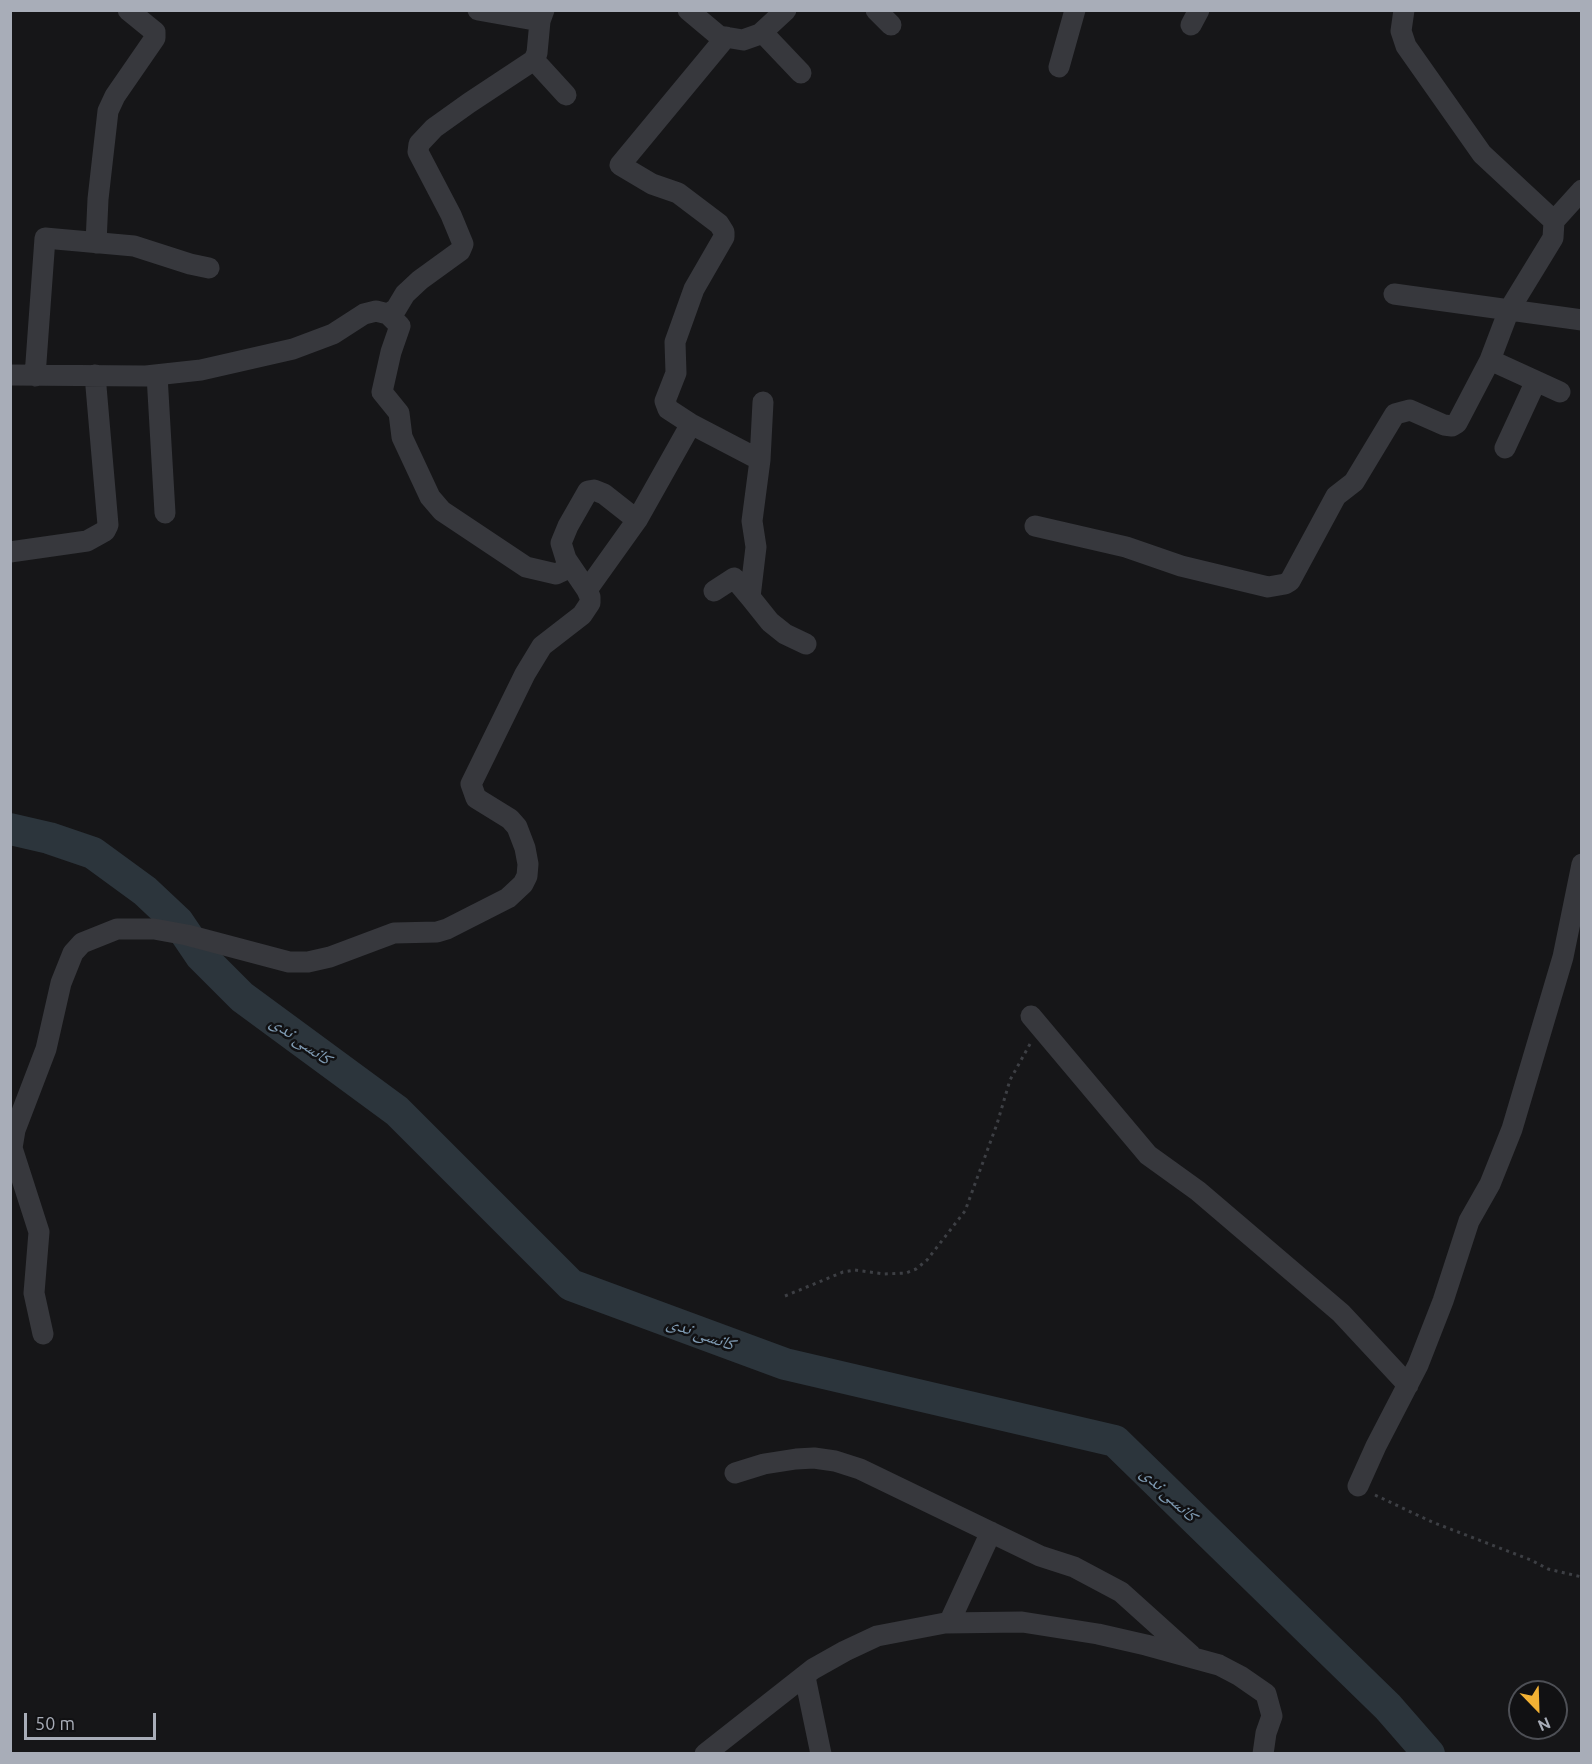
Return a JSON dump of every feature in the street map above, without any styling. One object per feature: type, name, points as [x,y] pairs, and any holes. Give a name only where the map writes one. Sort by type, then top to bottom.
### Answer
[{"type":"street","points":[[96,243],[98,198],[108,111],[115,96],[155,38],[155,32],[128,10]]},
{"type":"street","points":[[388,314],[396,309],[405,294],[420,280],[460,251],[463,244],[451,215],[418,152],[419,144],[434,128],[534,60],[537,53],[542,16],[478,10]]},
{"type":"street","points":[[688,10],[719,36],[743,40],[762,32],[786,10]]},
{"type":"street","points":[[1059,67],[1075,10]]},
{"type":"street","points":[[1404,10],[1401,31],[1406,46],[1482,153],[1554,221]]},
{"type":"street","points":[[762,32],[801,73]]},
{"type":"street","points":[[726,37],[620,165],[652,184],[678,193],[719,224],[724,232],[724,237],[694,289],[675,342],[676,373],[665,401],[668,409],[691,424],[760,460]]},
{"type":"street","points":[[534,60],[566,95]]},
{"type":"street","points":[[1035,526],[1126,547],[1181,566],[1268,587],[1290,581],[1336,496],[1354,482],[1395,414],[1410,410],[1432,421],[1452,426],[1457,423],[1490,360],[1509,310],[1553,238],[1554,221],[1581,190]]},
{"type":"street","points":[[35,376],[45,238],[134,246],[209,268]]},
{"type":"street","points":[[1394,294],[1581,320]]},
{"type":"street","points":[[10,375],[157,375],[212,368],[293,349],[333,334],[364,314],[376,311],[388,314],[400,326],[391,352],[382,392],[399,413],[402,437],[430,497],[442,511],[526,567],[556,574],[571,567]]},
{"type":"street","points":[[1490,360],[1560,392]]},
{"type":"street","points":[[10,552],[87,541],[105,531],[108,525],[95,375]]},
{"type":"street","points":[[157,375],[165,513]]},
{"type":"street","points":[[1506,448],[1536,381]]},
{"type":"street","points":[[750,597],[756,547],[752,521],[760,460],[763,402]]},
{"type":"street","points":[[587,590],[637,520],[691,424]]},
{"type":"street","points":[[43,1334],[34,1293],[39,1232],[12,1149],[15,1130],[46,1049],[65,970],[73,953],[82,943],[117,929],[154,929],[187,935],[289,962],[308,962],[330,957],[394,933],[437,932],[447,929],[508,898],[528,876],[525,848],[517,827],[510,819],[476,798],[471,784],[525,674],[545,643],[587,609],[590,597],[562,548],[562,537],[588,491],[594,490],[604,494],[637,520]]},
{"type":"street","points":[[714,591],[734,578],[770,622],[784,634],[806,644]]},
{"type":"street","points":[[1358,1486],[1408,1385],[1443,1301],[1469,1221],[1490,1184],[1512,1129],[1563,957],[1581,864]]},
{"type":"street","points":[[1035,1022],[1148,1155],[1197,1191],[1341,1313],[1408,1385]]},
{"type":"street","points":[[735,1473],[764,1464],[814,1458],[835,1461],[860,1470],[1040,1556],[1074,1568],[1121,1592],[1194,1658]]},
{"type":"street","points":[[949,1623],[991,1532]]},
{"type":"street","points":[[705,1754],[813,1669],[877,1636],[949,1623],[1038,1623],[1098,1634],[1194,1658],[1219,1665],[1240,1676],[1266,1694],[1272,1716],[1266,1733],[1263,1754]]},
{"type":"street","points":[[805,1677],[821,1754]]},
{"type":"path","points":[[785,1296],[843,1272],[855,1270],[884,1274],[906,1273],[916,1269],[927,1260],[964,1211],[997,1124],[1010,1080],[1035,1022]]},
{"type":"path","points":[[1358,1486],[1432,1522],[1531,1560],[1548,1569],[1581,1577]]},
{"type":"waterway","name":"کانسی ندی","points":[[10,829],[49,838],[93,853],[145,891],[178,922],[201,956],[242,997],[397,1111],[571,1285],[785,1364],[1115,1441],[1388,1707],[1429,1754]]}]
